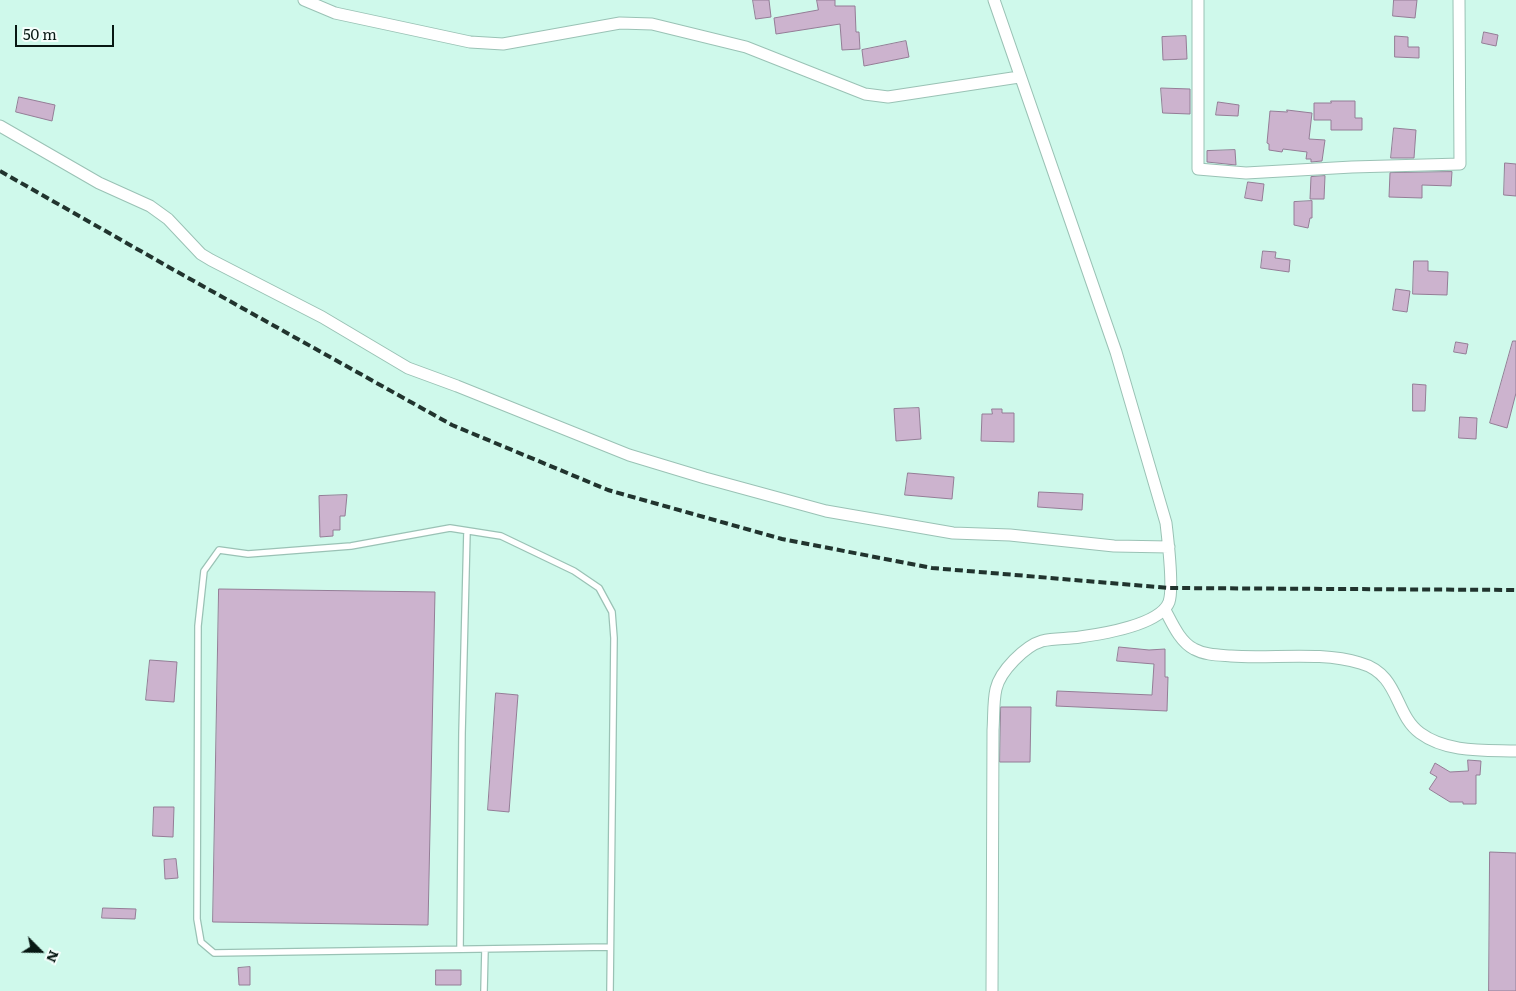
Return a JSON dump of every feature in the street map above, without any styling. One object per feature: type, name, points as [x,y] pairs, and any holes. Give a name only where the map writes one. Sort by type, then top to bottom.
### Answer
[{"type":"street","points":[[304,0],[335,13],[460,40],[487,43],[503,44],[620,23],[652,24],[746,47],[865,94],[888,97],[1019,77]]},
{"type":"street","points":[[992,991],[993,730],[996,688],[1007,667],[1023,652],[1042,641],[1080,638],[1116,631],[1158,616],[1165,610],[1170,595],[1169,547],[1166,523],[1116,352],[1019,77],[994,0]]},
{"type":"street","points":[[1198,0],[1198,169],[1246,173],[1352,167],[1460,164],[1459,0]]},
{"type":"street","points":[[0,126],[99,183],[150,206],[168,219],[201,254],[322,317],[408,368],[629,456],[782,500],[872,520],[953,533],[1010,536],[1114,546],[1169,547]]},
{"type":"street","points":[[1165,610],[1179,635],[1192,648],[1209,654],[1243,657],[1344,658],[1364,664],[1379,672],[1393,688],[1408,718],[1419,732],[1437,742],[1470,750],[1516,751]]},
{"type":"lane","points":[[610,947],[214,954],[201,942],[197,918],[198,626],[204,571],[219,550],[248,554],[342,547],[450,528],[501,536],[574,571],[599,588],[612,612],[614,638],[610,991]]},
{"type":"lane","points":[[460,949],[462,733],[467,531]]},
{"type":"lane","points":[[484,991],[485,949]]},
{"type":"building","points":[[753,0],[769,0],[771,17],[756,19]]},
{"type":"building","points":[[817,0],[835,0],[835,6],[855,6],[856,32],[859,32],[860,49],[842,50],[840,24],[776,34],[774,18],[818,10]]},
{"type":"building","points":[[1394,0],[1417,0],[1415,18],[1393,16]]},
{"type":"building","points":[[1484,32],[1498,35],[1496,46],[1482,43]]},
{"type":"building","points":[[1186,36],[1187,59],[1163,60],[1162,37]]},
{"type":"building","points":[[1395,36],[1408,37],[1408,47],[1419,47],[1419,58],[1395,57]]},
{"type":"building","points":[[906,41],[909,57],[864,66],[862,50]]},
{"type":"building","points":[[1161,88],[1190,89],[1190,114],[1163,113]]},
{"type":"building","points":[[19,97],[55,105],[52,121],[16,112]]},
{"type":"building","points":[[1331,101],[1355,101],[1355,118],[1362,118],[1362,130],[1331,130],[1331,120],[1314,120],[1314,103],[1331,103]]},
{"type":"building","points":[[1218,102],[1239,105],[1238,116],[1216,115]]},
{"type":"building","points":[[1287,110],[1312,113],[1309,139],[1325,140],[1322,161],[1311,162],[1311,159],[1306,159],[1307,152],[1283,149],[1282,152],[1269,150],[1269,144],[1267,143],[1270,111],[1287,112]]},
{"type":"building","points":[[1394,128],[1416,130],[1414,158],[1391,158]]},
{"type":"building","points":[[1235,150],[1236,165],[1207,162],[1207,151]]},
{"type":"building","points":[[1505,163],[1516,164],[1516,196],[1504,195]]},
{"type":"building","points":[[1452,172],[1451,186],[1422,185],[1422,198],[1389,197],[1390,173]]},
{"type":"building","points":[[1325,176],[1324,199],[1310,199],[1311,177]]},
{"type":"building","points":[[1248,182],[1264,184],[1262,201],[1245,198]]},
{"type":"building","points":[[1312,201],[1312,218],[1310,218],[1308,228],[1294,225],[1294,202]]},
{"type":"building","points":[[1263,251],[1276,252],[1275,258],[1290,260],[1289,272],[1261,268]]},
{"type":"building","points":[[1414,261],[1428,261],[1428,271],[1448,272],[1447,295],[1413,294]]},
{"type":"building","points":[[1396,289],[1410,291],[1407,312],[1393,310]]},
{"type":"building","points":[[1513,341],[1516,341],[1516,393],[1507,428],[1490,423]]},
{"type":"building","points":[[1456,342],[1468,344],[1466,354],[1454,352]]},
{"type":"building","points":[[1413,384],[1426,385],[1425,411],[1413,411]]},
{"type":"building","points":[[919,408],[921,439],[896,441],[894,409]]},
{"type":"building","points":[[992,409],[1002,409],[1002,413],[1014,413],[1014,442],[981,441],[982,414],[992,414]]},
{"type":"building","points":[[1460,417],[1477,418],[1476,439],[1459,438]]},
{"type":"building","points":[[908,473],[954,477],[952,499],[905,495]]},
{"type":"building","points":[[1039,492],[1083,494],[1082,510],[1038,507]]},
{"type":"building","points":[[347,495],[345,516],[340,516],[340,530],[333,530],[333,536],[320,537],[319,496]]},
{"type":"building","points":[[219,589],[435,592],[428,925],[213,922]]},
{"type":"building","points":[[1119,647],[1149,650],[1165,649],[1165,677],[1168,677],[1167,711],[1056,706],[1057,691],[1152,695],[1154,664],[1117,661]]},
{"type":"building","points":[[150,660],[177,662],[174,702],[146,700]]},
{"type":"building","points":[[496,693],[518,695],[509,812],[488,810]]},
{"type":"building","points":[[1001,707],[1031,707],[1030,762],[1000,762]]},
{"type":"building","points":[[1468,760],[1481,761],[1480,775],[1476,775],[1476,804],[1450,802],[1429,789],[1437,777],[1430,773],[1435,763],[1450,772],[1468,771]]},
{"type":"building","points":[[154,807],[174,807],[173,837],[153,836]]},
{"type":"building","points":[[1490,852],[1516,853],[1516,991],[1489,991]]},
{"type":"building","points":[[176,859],[178,878],[165,879],[164,860]]},
{"type":"building","points":[[103,908],[136,909],[135,919],[102,918]]},
{"type":"building","points":[[250,967],[250,985],[239,985],[238,968]]},
{"type":"building","points":[[436,970],[461,970],[461,985],[436,985]]},
{"type":"railway","points":[[0,171],[452,425],[608,490],[782,539],[932,568],[1170,588],[1516,590]]}]
